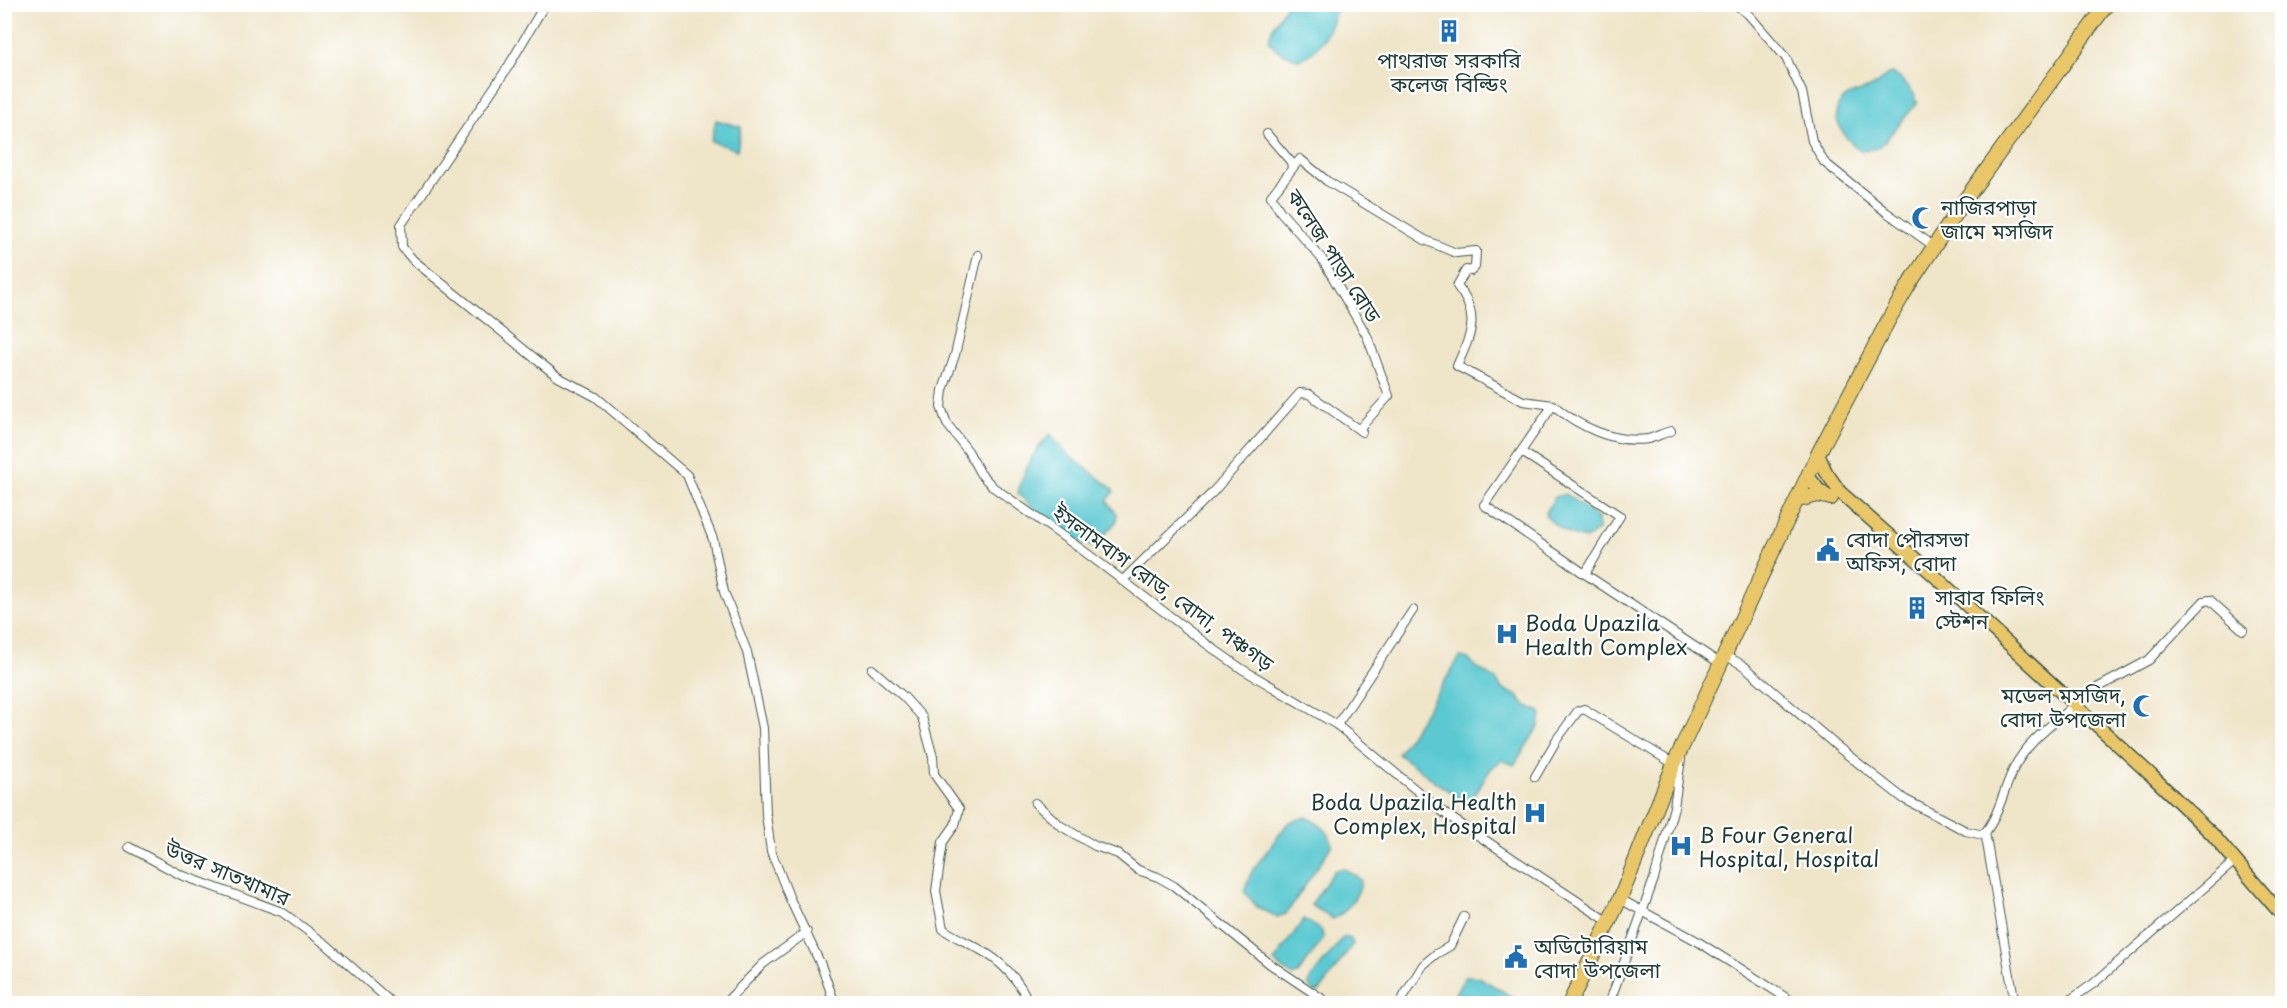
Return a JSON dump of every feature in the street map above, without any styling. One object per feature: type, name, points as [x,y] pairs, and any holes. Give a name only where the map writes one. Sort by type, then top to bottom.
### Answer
[{"type":"highway","points":[[1569,1004],[1620,899],[1674,764],[1818,454],[1888,319],[1967,197],[2107,4]]},
{"type":"highway","points":[[1798,500],[1818,495],[1831,498]]},
{"type":"main road","points":[[1818,454],[1826,472],[1840,492],[2152,776],[2236,860],[2283,915]]},
{"type":"main road","points":[[1809,477],[1818,489],[1831,498],[1866,515]]},
{"type":"street","points":[[545,4],[508,67],[401,225],[402,247],[414,261],[558,377],[596,397],[687,475],[713,539],[724,592],[747,652],[763,728],[766,815],[771,851],[790,899],[807,932],[835,1004]]},
{"type":"street","points":[[1735,4],[1748,14],[1786,58],[1802,92],[1812,141],[1824,162],[1886,212],[1935,247]]},
{"type":"street","name":"কলেজ পাড়া রোড","points":[[1122,581],[1212,493],[1300,393],[1309,394],[1361,431],[1389,396],[1367,336],[1322,259],[1280,211],[1271,196],[1292,169],[1291,162],[1267,135]]},
{"type":"street","points":[[1292,169],[1300,159],[1327,182],[1425,240],[1456,253],[1476,251],[1475,267],[1471,271],[1466,270],[1457,286],[1471,307],[1467,346],[1457,366],[1523,401],[1553,405],[1582,426],[1613,436],[1648,439],[1671,431]]},
{"type":"street","name":"ইসলামবাগ রোড, বোদা, পঞ্চগড়","points":[[978,255],[955,355],[943,390],[941,407],[946,424],[968,451],[980,473],[993,487],[1242,669],[1337,725],[1444,813],[1609,922]]},
{"type":"street","points":[[1553,405],[1484,505],[1585,574],[1723,660],[1744,666],[1839,748],[1904,798],[1965,831],[1983,835],[1990,826],[2014,767],[2027,747],[2073,704],[2149,660],[2204,601],[2210,600],[2243,630]]},
{"type":"street","points":[[1522,452],[1620,516],[1585,574]]},
{"type":"street","points":[[1337,725],[1413,610]]},
{"type":"street","points":[[872,669],[904,697],[921,717],[933,757],[934,774],[959,809],[955,825],[943,842],[936,891],[943,929],[955,938],[981,950],[1014,976],[1029,1004]]},
{"type":"street","points":[[1535,777],[1557,739],[1578,711],[1584,709],[1674,764]]},
{"type":"street","points":[[1609,1004],[1654,879],[1674,807],[1684,742]]},
{"type":"street","points":[[1035,803],[1061,826],[1095,846],[1118,855],[1138,870],[1158,877],[1173,886],[1270,964],[1330,1004]]},
{"type":"street","points":[[1985,832],[2015,1004]]},
{"type":"street","name":"উত্তর সাতখামার","points":[[129,847],[181,875],[282,912],[327,945],[393,1004]]},
{"type":"street","points":[[2064,1004],[2093,984],[2236,860]]},
{"type":"street","points":[[1620,899],[1697,941],[1796,1004]]},
{"type":"street","points":[[1399,1004],[1422,965],[1450,946],[1464,917]]},
{"type":"street","points":[[724,1004],[763,964],[807,932]]},
{"type":"water","points":[[1286,5],[1339,5],[1321,43],[1299,60],[1278,51],[1269,41],[1272,29]]},
{"type":"water","points":[[1891,73],[1901,79],[1915,95],[1914,100],[1918,102],[1884,142],[1875,149],[1859,150],[1839,126],[1837,111],[1839,104],[1848,96],[1875,86]]},
{"type":"water","points":[[716,120],[741,127],[737,150],[711,141]]},
{"type":"water","points":[[1050,434],[1067,454],[1112,488],[1114,492],[1107,501],[1117,514],[1116,522],[1094,547],[1064,533],[1018,494],[1030,462]]},
{"type":"water","points":[[1566,494],[1598,518],[1598,530],[1586,539],[1563,530],[1545,514],[1555,497]]},
{"type":"water","points":[[1460,657],[1468,659],[1496,679],[1501,688],[1518,696],[1522,703],[1541,713],[1539,726],[1514,765],[1502,760],[1496,764],[1486,775],[1468,805],[1398,754]]},
{"type":"water","points":[[1306,817],[1326,831],[1332,845],[1286,914],[1277,917],[1257,907],[1244,891],[1252,871],[1288,823]]},
{"type":"water","points":[[1343,868],[1361,880],[1352,902],[1333,919],[1311,905],[1334,871]]},
{"type":"water","points":[[1304,919],[1322,931],[1323,939],[1298,974],[1293,976],[1274,962]]},
{"type":"water","points":[[1346,936],[1353,944],[1320,991],[1315,992],[1309,987],[1309,981]]},
{"type":"water","points":[[1466,976],[1479,977],[1522,1003],[1449,1003]]},
{"type":"place","name":"পাথরাজ সরকারি কলেজ বিল্ডিং","points":[[1449,31]]},
{"type":"place","name":"নাজিরপাড়া জামে মসজিদ","points":[[1923,218]]},
{"type":"place","name":"বোদা পৌরসভা অফিস, বোদা","points":[[1828,550]]},
{"type":"place","name":"সাবাব ফিলিং স্টেশন","points":[[1917,608]]},
{"type":"place","name":"Boda Upazila Health Complex","points":[[1507,634]]},
{"type":"place","name":"মডেল মসজিদ, বোদা উপজেলা","points":[[2144,706]]},
{"type":"place","name":"Boda Upazila Health Complex, Hospital","points":[[1535,813]]},
{"type":"place","name":"B Four General Hospital, Hospital","points":[[1681,846]]},
{"type":"place","name":"অডিটোরিয়াম বোদা উপজেলা","points":[[1516,957]]}]
